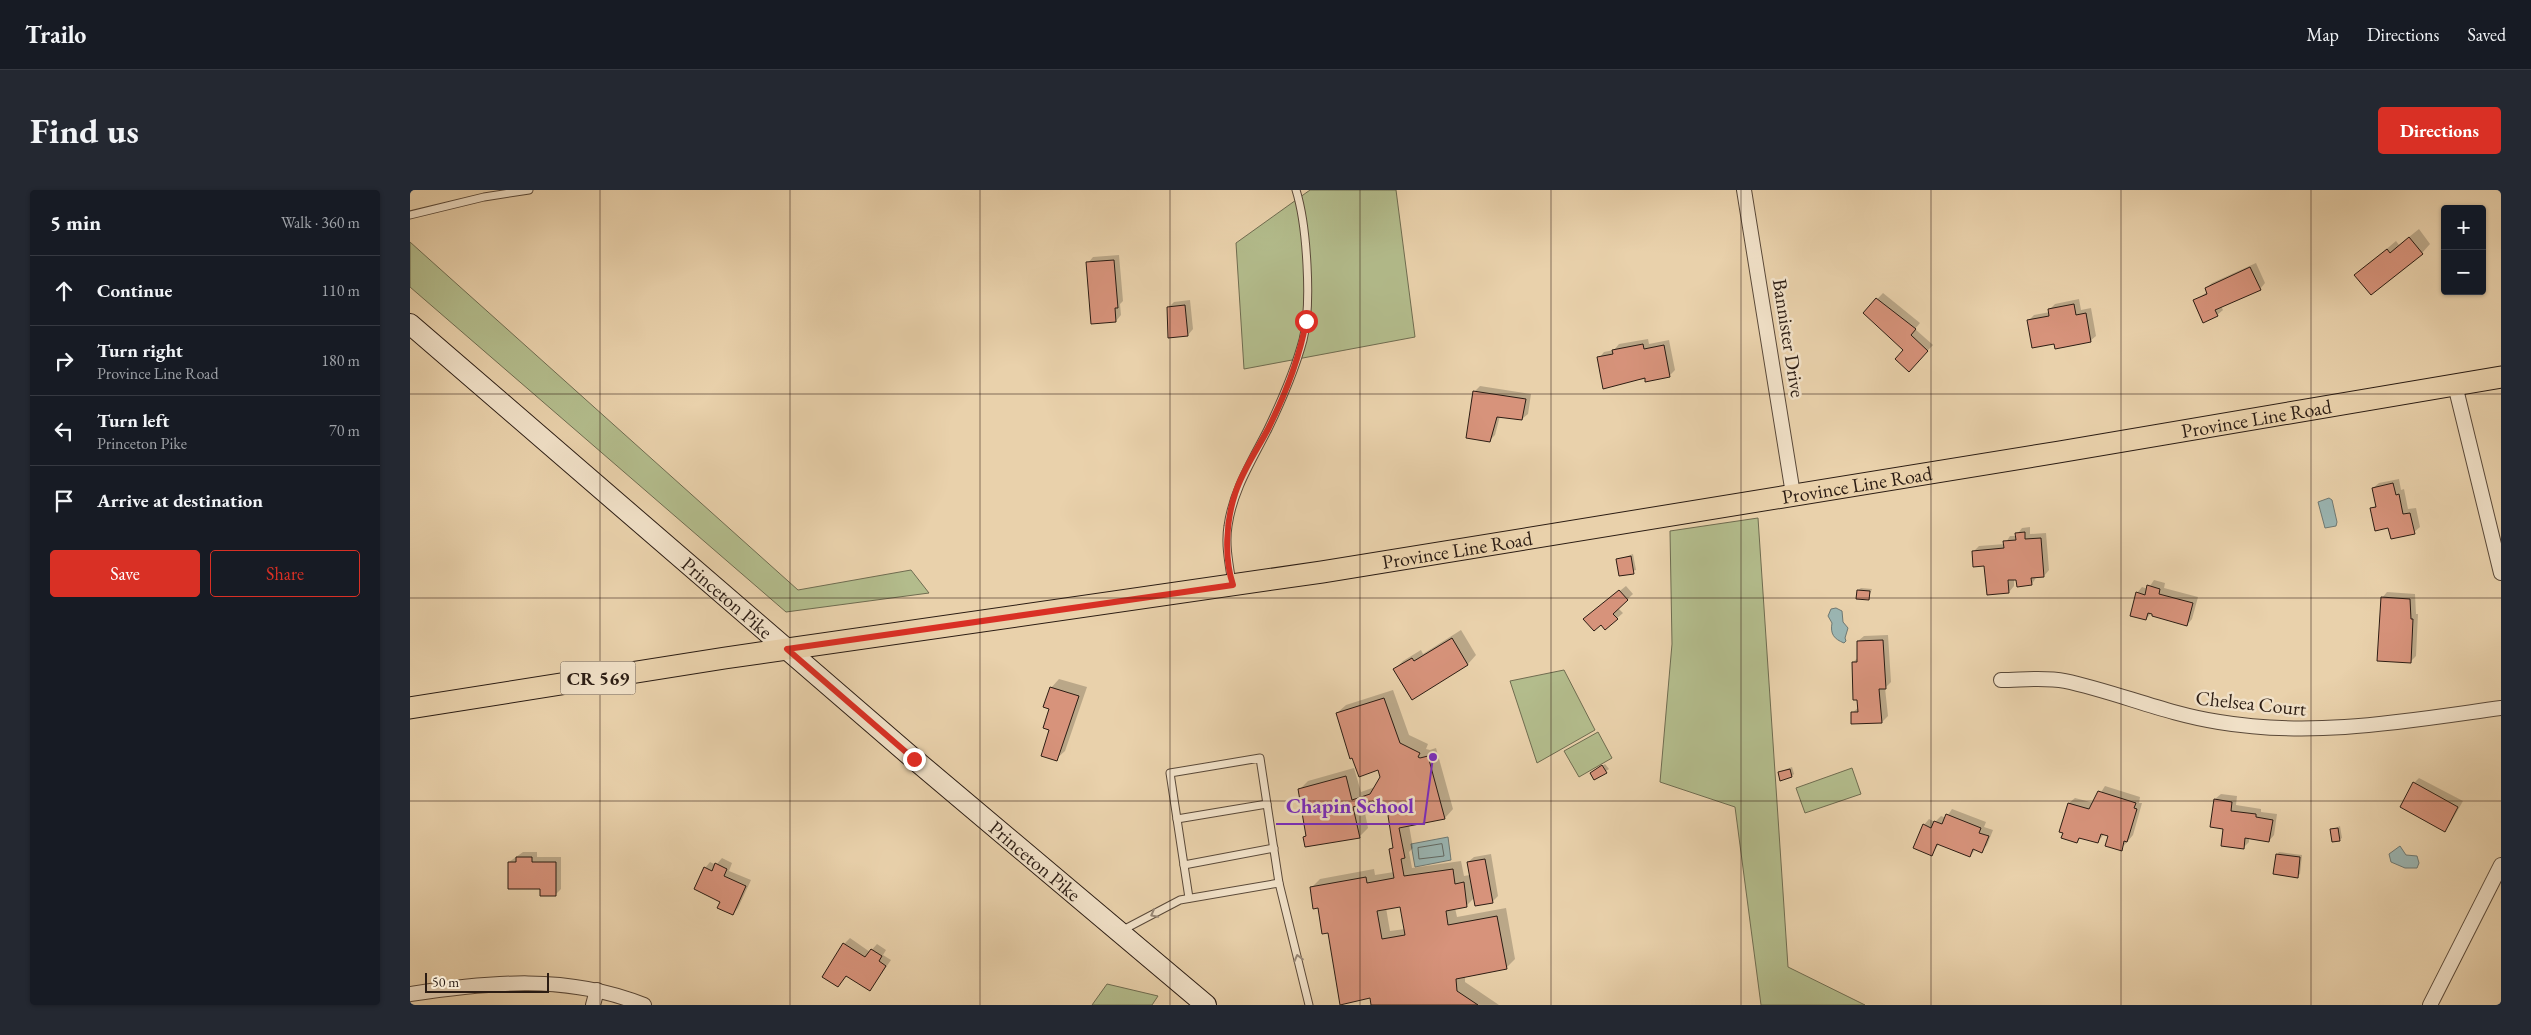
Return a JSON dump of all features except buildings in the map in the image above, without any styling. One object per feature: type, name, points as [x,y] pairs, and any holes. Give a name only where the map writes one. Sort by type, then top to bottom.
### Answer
[{"type":"main road","name":"Princeton Pike","points":[[410,324],[787,649],[1206,1005]]},
{"type":"main road","name":"Province Line Road","points":[[410,708],[787,649],[1233,585],[2059,452],[2501,377]]},
{"type":"street","name":"Bannister Drive","points":[[1744,190],[1793,494]]},
{"type":"street","points":[[2456,384],[2501,573]]},
{"type":"street","name":"Chelsea Court","points":[[2001,680],[2064,680],[2170,712],[2219,722],[2268,728],[2318,730],[2367,727],[2501,708]]},
{"type":"street","points":[[2430,1005],[2501,865]]},
{"type":"street","points":[[410,994],[475,984],[543,983],[597,990],[644,1005]]},
{"type":"street","points":[[593,1005],[597,990]]},
{"type":"lane","points":[[410,215],[484,197],[529,190]]},
{"type":"lane","points":[[1233,585],[1228,553],[1228,527],[1235,494],[1269,427],[1296,362],[1306,321],[1308,297],[1302,210],[1296,190]]},
{"type":"lane","points":[[1189,898],[1170,773],[1260,758],[1279,883],[1309,1005]]},
{"type":"lane","points":[[1177,819],[1267,804]]},
{"type":"lane","points":[[1184,864],[1274,848]]},
{"type":"lane","points":[[1119,932],[1180,900],[1279,883]]},
{"type":"green space","points":[[1310,190],[1396,190],[1415,337],[1244,369],[1236,243]]},
{"type":"green space","points":[[410,242],[798,590],[911,570],[929,593],[786,612],[410,287]]},
{"type":"green space","points":[[1758,518],[1788,967],[1865,1005],[1761,1005],[1735,807],[1660,782],[1672,644],[1670,531]]},
{"type":"green space","points":[[1564,670],[1595,730],[1537,763],[1510,681]]},
{"type":"green space","points":[[1598,732],[1612,758],[1579,777],[1564,751]]},
{"type":"green space","points":[[1852,768],[1861,794],[1805,813],[1796,788]]},
{"type":"green space","points":[[1107,984],[1158,996],[1152,1005],[1092,1005]]},
{"type":"water","points":[[2329,498],[2332,500],[2337,522],[2336,526],[2325,528],[2318,502]]},
{"type":"water","points":[[1836,608],[1842,611],[1843,622],[1848,628],[1844,643],[1834,636],[1832,623],[1828,616],[1831,609]]},
{"type":"water","points":[[1448,837],[1451,860],[1415,867],[1411,844]]},
{"type":"water","points":[[2400,846],[2406,855],[2417,856],[2419,863],[2417,868],[2405,868],[2391,862],[2389,854]]},
{"type":"place","name":"Chapin School","points":[[1433,757]]},
{"type":"route","points":[[914,759],[787,649],[1233,585],[1228,553],[1228,527],[1235,494],[1269,427],[1296,362],[1303,340],[1306,321]]}]
